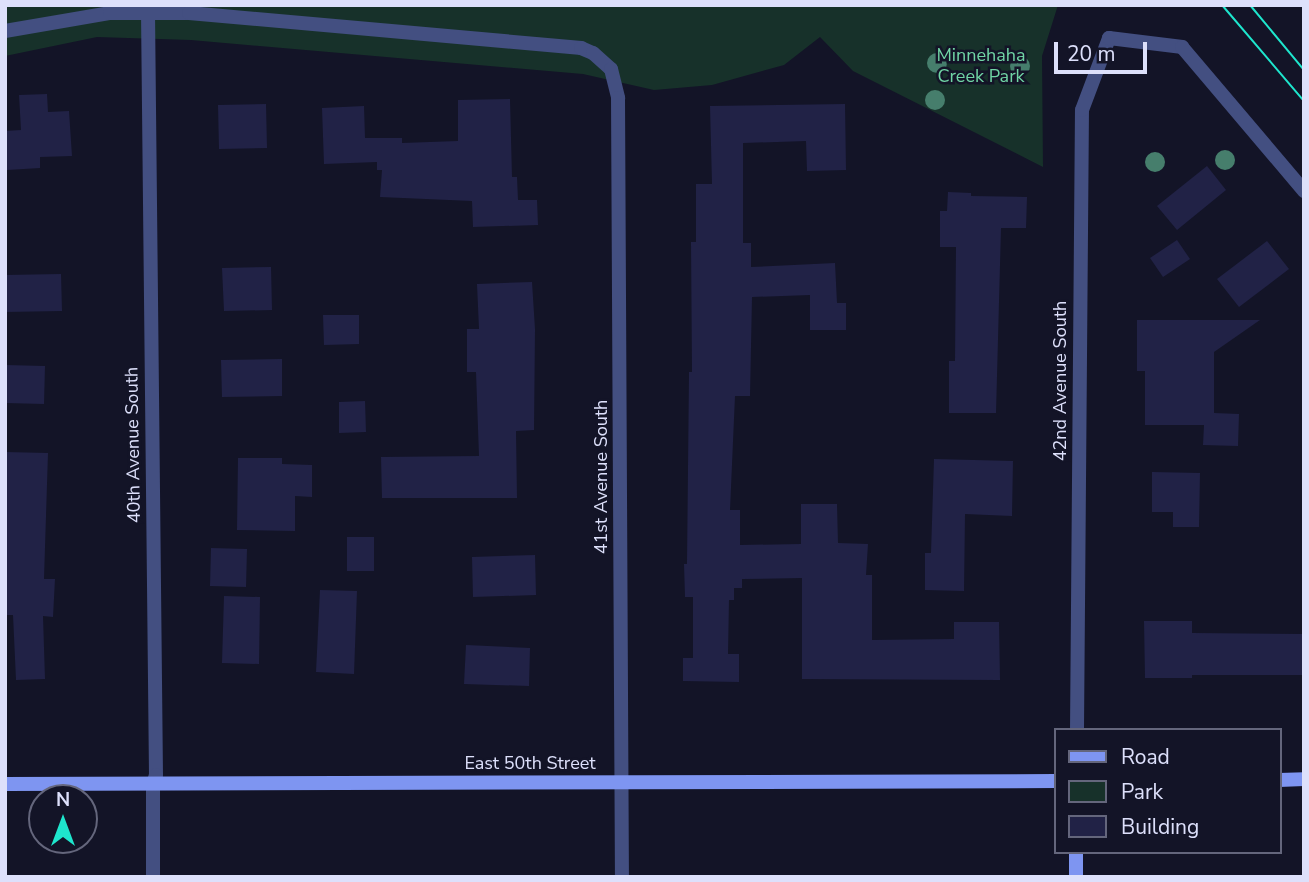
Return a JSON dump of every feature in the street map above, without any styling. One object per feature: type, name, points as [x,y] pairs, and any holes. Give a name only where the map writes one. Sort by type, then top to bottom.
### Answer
[{"type":"street","points":[[5,32],[110,13],[148,12]]},
{"type":"street","name":"41st Avenue South","points":[[148,12],[580,48],[603,60],[614,78],[618,112],[622,877]]},
{"type":"street","name":"40th Avenue South","points":[[148,12],[156,775],[153,784],[153,877]]},
{"type":"street","name":"42nd Avenue South","points":[[1077,728],[1082,110],[1110,38],[1182,47],[1304,191]]},
{"type":"street","points":[[1281,780],[1304,779]]},
{"type":"street","name":"East 50th Street","points":[[5,784],[1054,781]]},
{"type":"street","points":[[1076,854],[1076,877]]},
{"type":"green space","name":"Minnehaha Creek Park","points":[[5,5],[1058,5],[1042,56],[1043,167],[853,71],[820,37],[784,65],[712,85],[654,90],[583,74],[191,40],[97,37],[5,56]]},
{"type":"building","points":[[47,94],[48,112],[69,111],[72,156],[40,157],[40,168],[7,170],[5,131],[21,130],[19,95]]},
{"type":"building","points":[[510,99],[512,177],[517,177],[518,200],[537,200],[538,225],[473,227],[472,201],[380,197],[382,170],[377,170],[377,162],[324,164],[322,108],[364,106],[365,138],[402,138],[402,143],[458,141],[458,100]]},
{"type":"building","points":[[266,104],[267,148],[219,149],[218,105]]},
{"type":"building","points":[[845,104],[846,170],[807,171],[806,141],[743,143],[743,243],[751,243],[751,267],[835,263],[837,303],[846,303],[846,330],[810,330],[810,295],[752,297],[750,396],[735,396],[730,510],[740,510],[740,545],[801,544],[801,504],[837,504],[838,543],[868,544],[866,575],[872,575],[872,640],[954,639],[954,622],[999,622],[1000,680],[802,679],[802,578],[742,579],[742,588],[734,588],[734,600],[729,600],[728,654],[739,654],[739,682],[683,681],[683,658],[693,658],[693,597],[685,597],[684,564],[687,564],[689,372],[692,372],[691,242],[696,242],[696,184],[712,184],[710,106]]},
{"type":"building","points":[[1207,166],[1226,190],[1177,230],[1157,206]]},
{"type":"building","points":[[948,192],[971,193],[971,196],[1027,197],[1026,228],[1001,228],[996,413],[949,413],[949,361],[955,361],[956,247],[940,247],[940,211],[947,211]]},
{"type":"building","points":[[1177,240],[1190,259],[1163,277],[1150,258]]},
{"type":"building","points":[[1267,241],[1289,269],[1239,307],[1217,279]]},
{"type":"building","points":[[271,267],[272,310],[224,311],[222,268]]},
{"type":"building","points":[[61,274],[62,311],[5,312],[5,275]]},
{"type":"building","points":[[532,282],[535,329],[534,430],[516,431],[517,498],[382,498],[381,457],[479,456],[476,372],[467,372],[467,329],[479,329],[477,284]]},
{"type":"building","points":[[323,315],[359,315],[359,344],[324,345]]},
{"type":"building","points":[[1137,320],[1260,320],[1214,352],[1214,413],[1239,414],[1238,446],[1203,445],[1204,425],[1145,425],[1145,371],[1137,371]]},
{"type":"building","points":[[282,359],[282,396],[222,397],[221,360]]},
{"type":"building","points":[[5,365],[45,366],[44,404],[5,403]]},
{"type":"building","points":[[365,401],[366,432],[339,433],[339,402]]},
{"type":"building","points":[[5,452],[48,453],[44,579],[55,579],[53,617],[43,616],[45,679],[16,680],[13,615],[5,615]]},
{"type":"building","points":[[238,458],[282,458],[282,464],[312,465],[312,497],[295,496],[295,531],[237,530]]},
{"type":"building","points":[[934,459],[1013,461],[1012,516],[965,514],[964,591],[925,590],[925,553],[931,553]]},
{"type":"building","points":[[1152,472],[1200,473],[1199,527],[1173,527],[1173,512],[1152,512]]},
{"type":"building","points":[[347,537],[374,537],[374,571],[347,571]]},
{"type":"building","points":[[211,548],[247,549],[246,587],[210,586]]},
{"type":"building","points":[[535,555],[536,595],[473,597],[472,557]]},
{"type":"building","points":[[320,590],[357,591],[354,674],[316,672]]},
{"type":"building","points":[[224,596],[260,597],[259,664],[222,663]]},
{"type":"building","points":[[1144,621],[1192,621],[1192,633],[1304,634],[1304,675],[1192,675],[1192,678],[1145,678]]},
{"type":"building","points":[[466,645],[530,648],[529,686],[464,684]]},
{"type":"tram line","points":[[1222,5],[1304,101]]},
{"type":"tram line","points":[[1250,5],[1304,70]]}]
